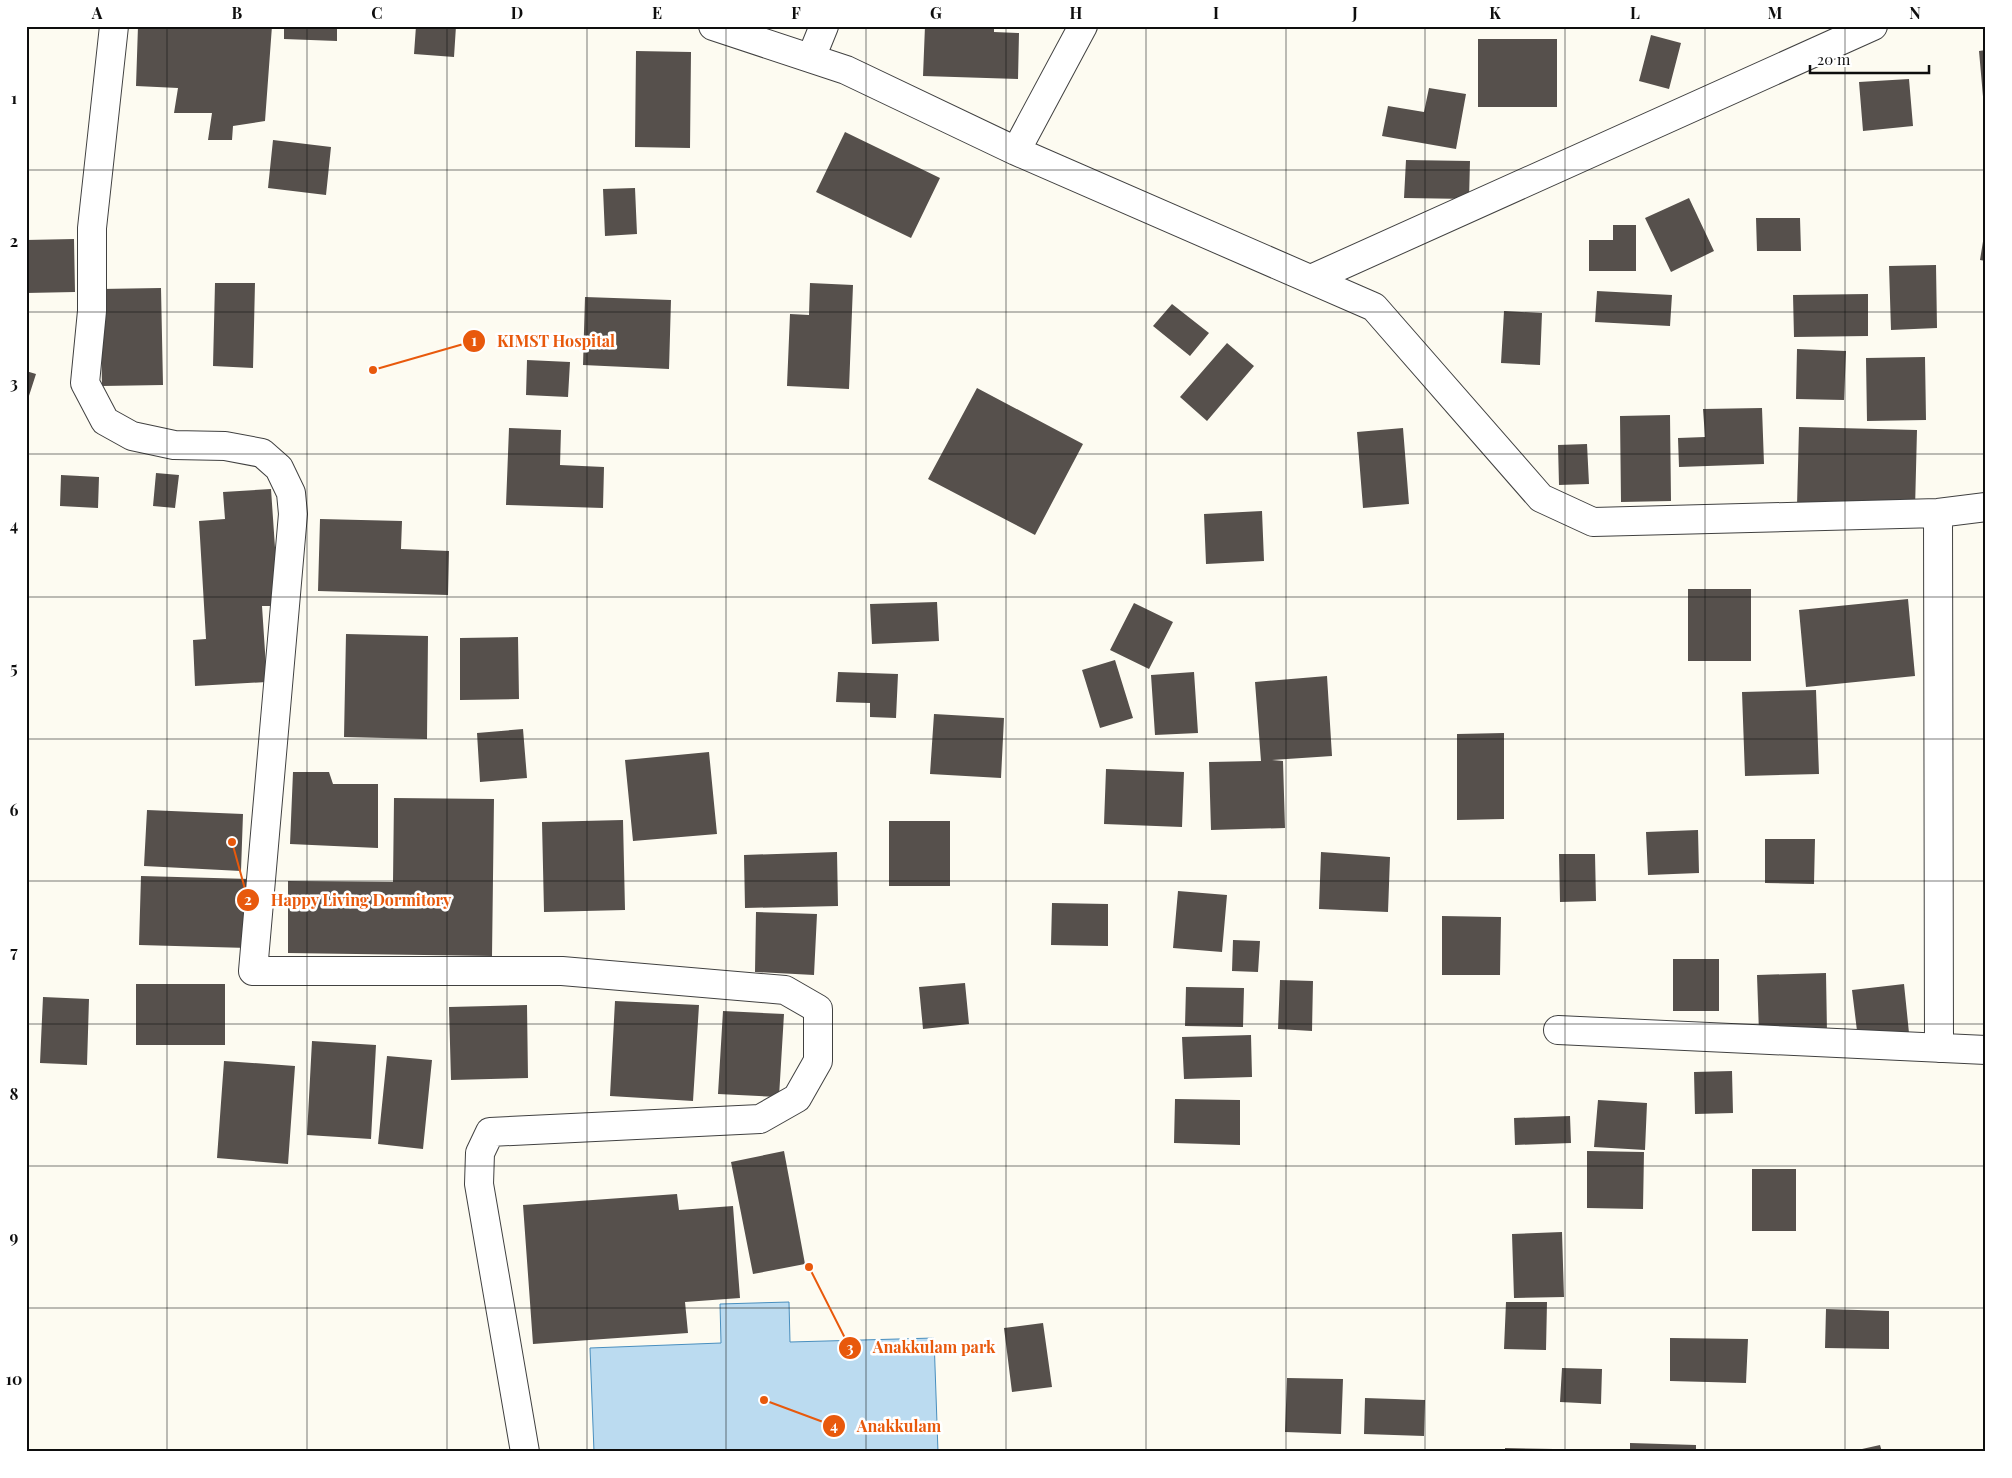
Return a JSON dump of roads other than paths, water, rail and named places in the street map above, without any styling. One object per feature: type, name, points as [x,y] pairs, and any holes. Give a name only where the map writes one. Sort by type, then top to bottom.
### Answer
[{"type":"street","points":[[114,26],[92,228],[92,311],[85,383],[105,421],[132,436],[174,446],[225,446],[262,453],[279,468],[291,492],[293,514],[253,971],[562,971],[785,990],[818,1009],[818,1061],[797,1098],[760,1119],[490,1132],[480,1153],[479,1184],[525,1452]]},
{"type":"street","points":[[713,26],[846,70],[1016,151],[1374,308],[1541,498],[1593,522],[1938,513],[1986,508]]},
{"type":"street","points":[[811,58],[824,26]]},
{"type":"street","points":[[1016,151],[1083,26]]},
{"type":"street","points":[[1311,279],[1873,26]]},
{"type":"street","points":[[1938,513],[1939,1048]]},
{"type":"street","points":[[1558,1030],[1986,1050]]},
{"type":"water","points":[[789,1302],[790,1342],[934,1338],[938,1452],[594,1452],[590,1348],[721,1343],[720,1304]]},
{"type":"place","name":"KIMST Hospital","points":[[373,370]]},
{"type":"place","name":"Happy Living Dormitory","points":[[232,842]]},
{"type":"place","name":"Anakkulam park","points":[[809,1267]]},
{"type":"place","name":"Anakkulam","points":[[764,1400]]}]
